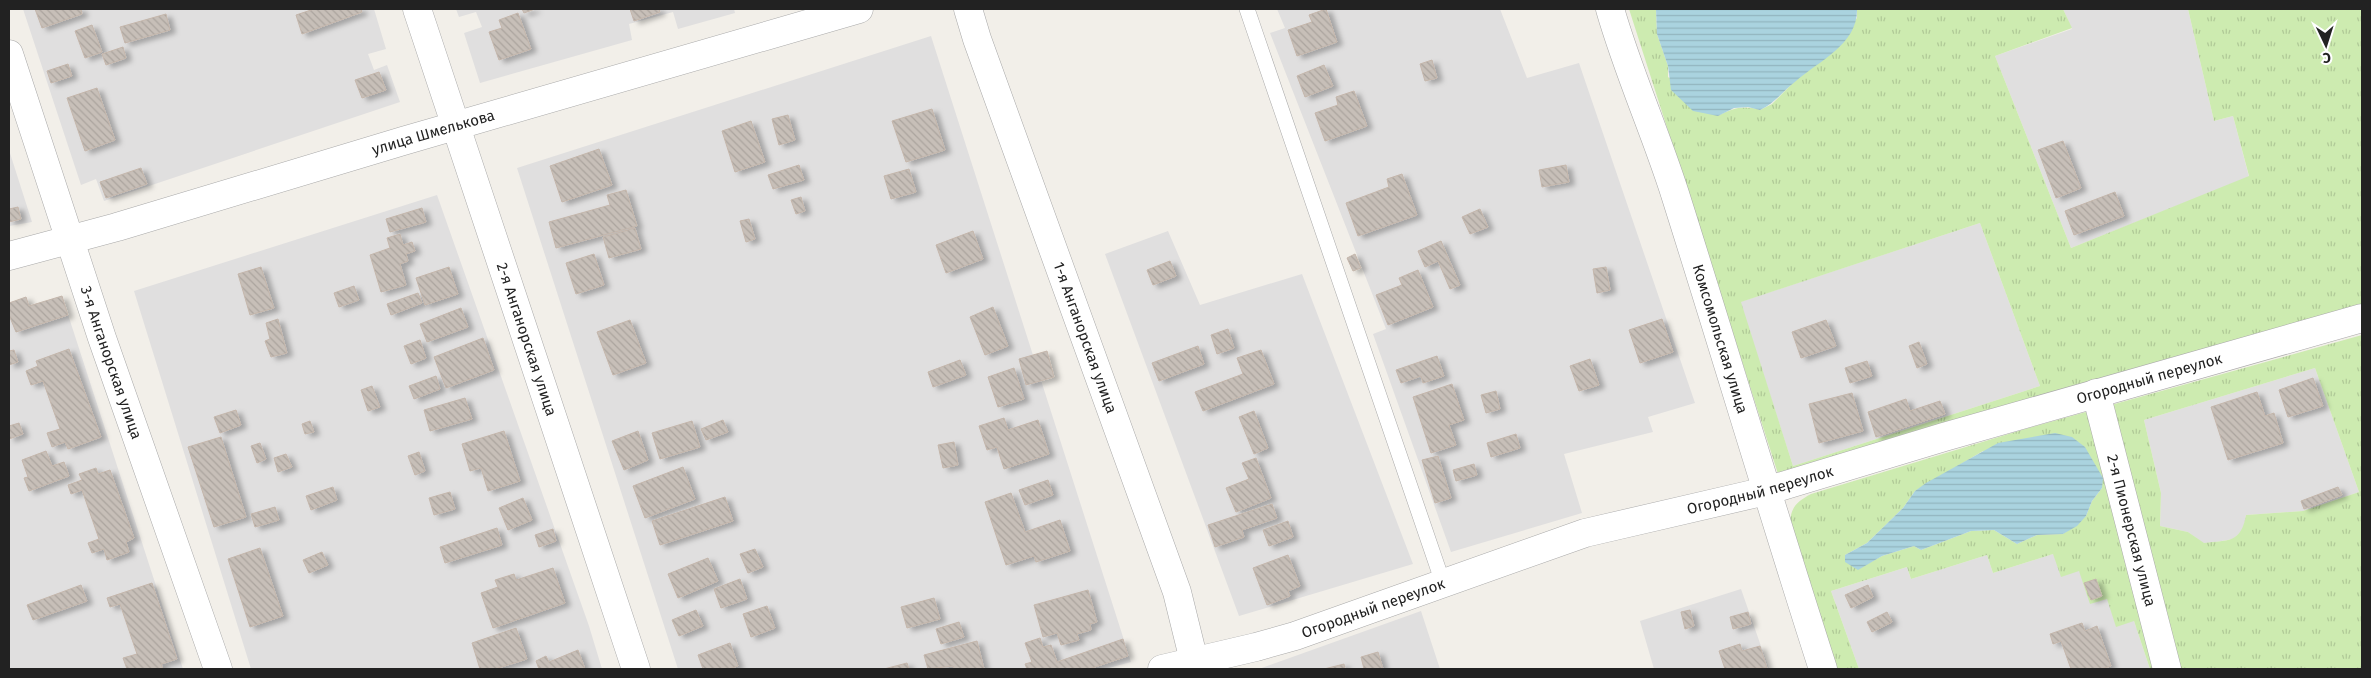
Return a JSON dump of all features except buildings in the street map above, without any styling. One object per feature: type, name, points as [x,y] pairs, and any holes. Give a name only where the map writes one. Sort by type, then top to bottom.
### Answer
[{"type":"street","name":"2-я Анганорская улица","points":[[417,9],[636,669]]},
{"type":"street","name":"улица Шмелькова","points":[[9,256],[70,240],[858,9]]},
{"type":"street","name":"1-я Анганорская улица","points":[[968,9],[977,39],[1177,592],[1195,666]]},
{"type":"street","name":"Комсомольская улица","points":[[1610,9],[1621,48],[1674,191],[1766,492],[1823,669]]},
{"type":"street","name":"3-я Анганорская улица","points":[[9,54],[102,338],[218,669]]},
{"type":"street","name":"Огородный переулок","points":[[1162,669],[1195,666],[1295,636],[1585,534],[1766,492],[2096,393],[2362,318]]},
{"type":"street","name":"2-я Пионерская улица","points":[[2096,393],[2167,669]]},
{"type":"lane","points":[[1247,9],[1443,583]]},
{"type":"shaded area","points":[[23,9],[374,9],[386,49],[368,54],[374,70],[387,65],[400,102],[104,201],[96,179],[81,185]]},
{"type":"shaded area","points":[[456,9],[734,9],[735,13],[678,29],[673,12],[629,24],[632,40],[480,83],[464,33],[482,27],[476,12],[459,17]]},
{"type":"shaded area","points":[[1277,9],[1500,9],[1527,78],[1579,63],[1695,403],[1648,417],[1653,432],[1564,454],[1582,513],[1451,552],[1373,334],[1386,329],[1270,33],[1285,28]]},
{"type":"shaded area","points":[[2063,9],[2188,9],[2214,121],[2233,116],[2249,177],[2071,248],[1995,56],[2072,29]]},
{"type":"shaded area","points":[[931,36],[1131,662],[1105,669],[678,669],[517,168]]},
{"type":"shaded area","points":[[9,150],[32,222],[9,226]]},
{"type":"shaded area","points":[[437,195],[589,626],[602,669],[251,669],[134,291]]},
{"type":"shaded area","points":[[1980,223],[2040,386],[1793,466],[1740,302]]},
{"type":"shaded area","points":[[1168,231],[1200,305],[1302,274],[1413,564],[1239,616],[1105,254]]},
{"type":"shaded area","points":[[62,296],[183,669],[9,669],[9,303],[26,297],[29,306]]},
{"type":"shaded area","points":[[2315,368],[2359,492],[2303,511],[2246,515],[2243,530],[2233,539],[2204,544],[2188,532],[2160,526],[2161,493],[2144,420]]},
{"type":"shaded area","points":[[2053,554],[2079,571],[2107,599],[2134,621],[2150,669],[1859,669],[1831,591],[1907,567],[1911,579],[1987,555],[1993,573]]},
{"type":"shaded area","points":[[1741,589],[1769,669],[1654,669],[1640,621]]},
{"type":"shaded area","points":[[1421,611],[1440,669],[1259,669]]},
{"type":"green space","points":[[1629,9],[1656,9],[1657,34],[1668,66],[1668,77],[1718,116],[1738,108],[1760,110],[1772,104],[1857,18],[1857,9],[2063,9],[2072,28],[1995,56],[2071,248],[2249,176],[2233,116],[2214,121],[2188,9],[2362,9],[2362,306],[1779,477]],"holes":[[[1980,223],[2040,386],[1793,466],[1741,302]]]},
{"type":"green space","points":[[2362,335],[2362,669],[2150,669],[2134,621],[2116,627],[2107,599],[2090,604],[2079,571],[2061,577],[2053,554],[1993,573],[1987,555],[1911,579],[1907,567],[1831,591],[1859,669],[1834,669],[1790,526],[1791,515],[1795,506],[1811,494],[2025,429]],"holes":[[[2315,368],[2359,492],[2303,511],[2246,515],[2241,531],[2227,540],[2204,543],[2188,532],[2160,526],[2161,493],[2144,420]],[[1983,451],[2102,488],[2092,501],[2086,516],[2063,534],[2037,535],[2017,544],[1994,530],[1971,531],[1921,550],[1914,546],[1882,556],[1858,569],[1845,555],[1867,543],[1903,508],[1915,491]]]},
{"type":"water","points":[[1656,9],[1857,9],[1856,21],[1851,32],[1836,51],[1796,81],[1770,104],[1760,110],[1748,107],[1734,108],[1718,116],[1693,111],[1671,90],[1668,66],[1657,34]]},
{"type":"water","points":[[2055,433],[2072,437],[2085,447],[2103,478],[2102,488],[2092,501],[2086,516],[2077,526],[2063,534],[2037,535],[2017,544],[1994,530],[1971,531],[1921,550],[1914,546],[1882,556],[1858,570],[1845,562],[1845,555],[1867,543],[1903,508],[1915,491],[1926,483],[1998,443]]}]
